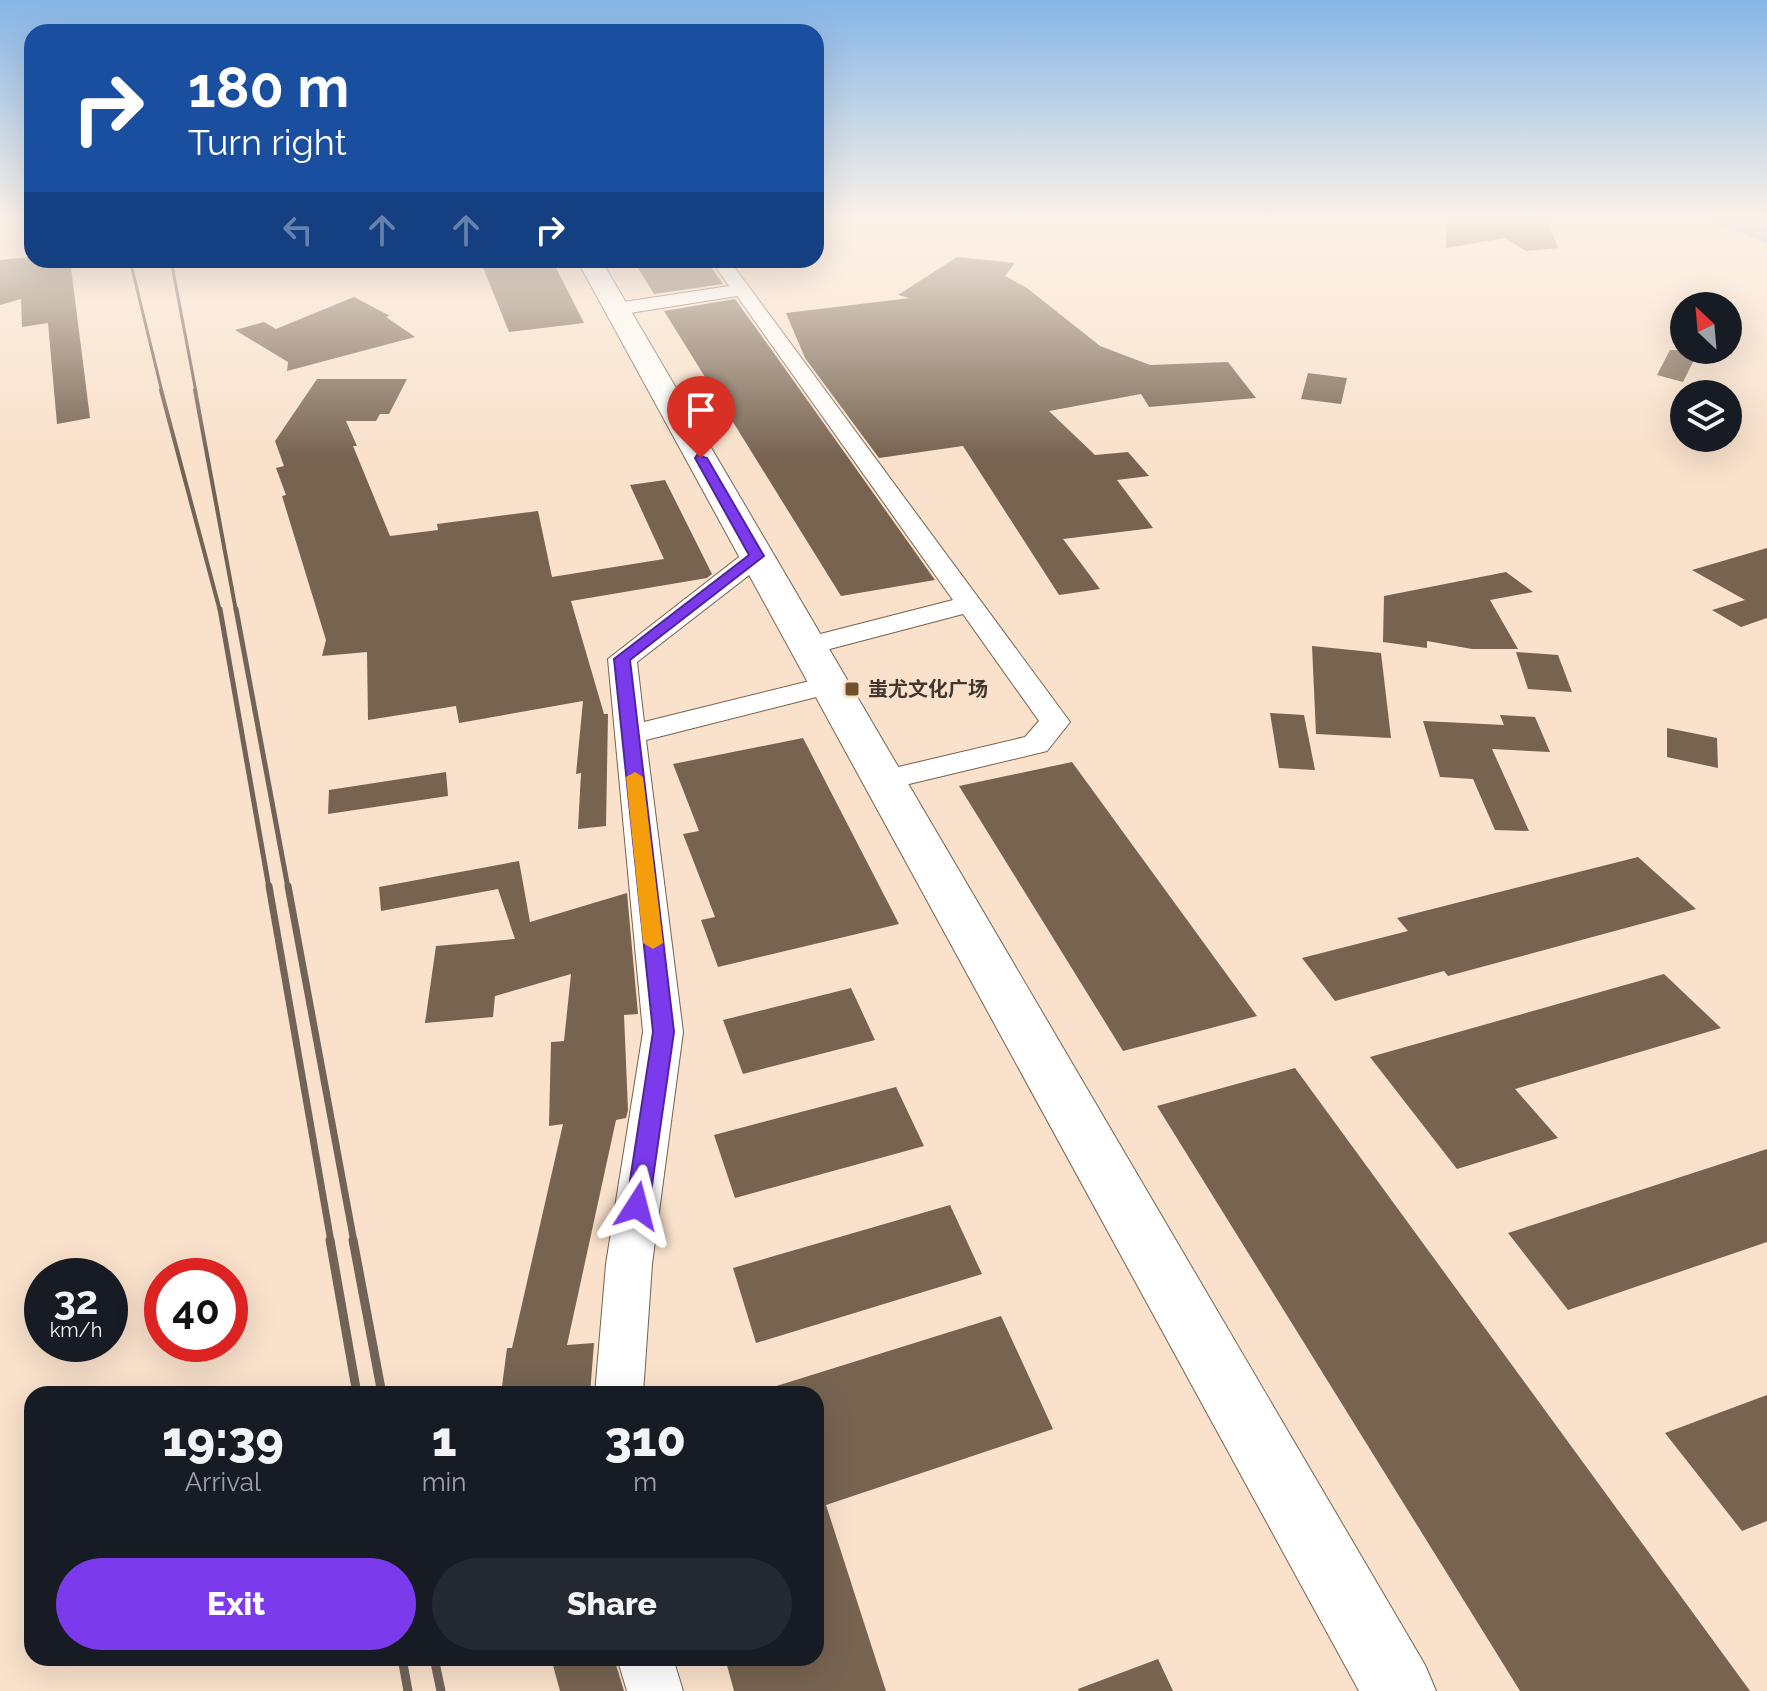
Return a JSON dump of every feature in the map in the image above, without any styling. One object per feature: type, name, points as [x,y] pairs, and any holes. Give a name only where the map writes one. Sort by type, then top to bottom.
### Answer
[{"type":"main road","points":[[611,299],[1399,1691]]},
{"type":"street","points":[[617,309],[683,299]]},
{"type":"street","points":[[748,299],[1055,722],[1036,744],[884,780]]},
{"type":"street","points":[[620,1386],[629,1264],[663,1032],[622,659],[757,556]]},
{"type":"street","points":[[630,735],[818,666],[969,604]]},
{"type":"street","points":[[647,1666],[655,1691]]},
{"type":"building","points":[[0,299],[75,299],[90,418],[57,424],[48,323],[22,327],[21,299],[0,305]]},
{"type":"building","points":[[349,299],[358,299],[390,316],[386,317],[415,337],[287,371],[288,362],[235,330],[264,322],[276,329]]},
{"type":"building","points":[[496,299],[572,299],[584,323],[509,332]]},
{"type":"building","points":[[735,299],[935,580],[841,596],[664,311]]},
{"type":"building","points":[[902,299],[1041,299],[1100,346],[1150,365],[1228,362],[1256,398],[1149,407],[1141,394],[1049,411],[1095,455],[1128,452],[1149,476],[1117,480],[1153,528],[1063,539],[1100,589],[1059,595],[963,446],[879,458],[805,358],[786,313]]},
{"type":"building","points":[[1670,350],[1670,364],[1692,364],[1684,380],[1657,375]]},
{"type":"building","points":[[1308,373],[1347,378],[1341,404],[1301,399]]},
{"type":"building","points":[[317,379],[407,379],[389,414],[380,414],[376,421],[346,421],[390,536],[438,530],[437,524],[538,511],[552,577],[664,559],[630,485],[665,480],[712,574],[707,578],[571,601],[604,714],[608,714],[606,826],[578,829],[581,773],[576,774],[583,701],[459,723],[456,706],[368,720],[367,652],[322,656],[326,640],[282,496],[286,495],[276,468],[284,466],[275,441]]},
{"type":"building","points":[[1767,548],[1767,618],[1741,627],[1712,610],[1745,600],[1692,570]]},
{"type":"building","points":[[1506,572],[1533,592],[1490,600],[1518,649],[1472,649],[1427,641],[1427,648],[1383,642],[1384,596]]},
{"type":"building","points":[[1312,646],[1381,653],[1391,738],[1316,734]]},
{"type":"building","points":[[1516,652],[1558,655],[1572,692],[1528,689]]},
{"type":"building","points":[[1270,713],[1304,715],[1315,770],[1279,768]]},
{"type":"building","points":[[1500,715],[1535,717],[1550,752],[1492,749],[1529,831],[1495,830],[1473,779],[1440,777],[1423,721],[1504,725]]},
{"type":"building","points":[[1667,728],[1717,738],[1718,768],[1667,757]]},
{"type":"building","points":[[803,738],[899,924],[718,967],[701,920],[715,917],[683,834],[699,831],[673,764]]},
{"type":"building","points":[[1072,762],[1257,1016],[1123,1051],[959,786]]},
{"type":"building","points":[[446,772],[448,796],[328,814],[329,790]]},
{"type":"building","points":[[1638,857],[1696,909],[1448,976],[1444,971],[1335,1001],[1302,958],[1408,931],[1397,918]]},
{"type":"building","points":[[519,861],[530,922],[627,893],[638,1014],[624,1015],[628,1110],[626,1118],[616,1120],[567,1345],[594,1343],[591,1386],[502,1386],[507,1348],[512,1348],[563,1124],[549,1126],[551,1042],[564,1041],[571,974],[495,996],[493,1017],[425,1023],[436,946],[515,939],[498,889],[381,911],[379,887]]},
{"type":"building","points":[[1664,974],[1721,1028],[1515,1089],[1558,1138],[1457,1169],[1370,1057]]},
{"type":"building","points":[[851,988],[875,1040],[743,1074],[723,1020]]},
{"type":"building","points":[[1295,1068],[1750,1691],[1520,1691],[1157,1106]]},
{"type":"building","points":[[896,1087],[924,1146],[735,1198],[714,1135]]},
{"type":"building","points":[[1767,1149],[1767,1242],[1568,1310],[1508,1233]]},
{"type":"building","points":[[950,1205],[982,1274],[756,1343],[733,1268]]},
{"type":"building","points":[[1001,1316],[1053,1429],[826,1505],[886,1691],[734,1691],[727,1666],[824,1666],[824,1386],[776,1386]]},
{"type":"building","points":[[1767,1395],[1767,1521],[1742,1531],[1665,1433]]},
{"type":"building","points":[[1158,1659],[1173,1691],[1078,1689]]},
{"type":"building","points":[[553,1666],[616,1666],[624,1691],[560,1691]]},
{"type":"railway","points":[[139,299],[162,392]]},
{"type":"railway","points":[[178,299],[196,392]]},
{"type":"railway","points":[[161,390],[220,611]]},
{"type":"railway","points":[[195,390],[236,611]]},
{"type":"railway","points":[[220,609],[269,888]]},
{"type":"railway","points":[[236,609],[288,888]]},
{"type":"railway","points":[[269,886],[331,1242]]},
{"type":"railway","points":[[288,886],[354,1242]]},
{"type":"railway","points":[[330,1240],[356,1386]]},
{"type":"railway","points":[[353,1240],[380,1386]]},
{"type":"railway","points":[[403,1666],[408,1691]]},
{"type":"railway","points":[[436,1666],[441,1691]]},
{"type":"slow traffic","points":[[635,777],[653,943]]},
{"type":"place","name":"蚩尤文化广场","points":[[852,689]]},
{"type":"route","points":[[637,1206],[663,1032],[622,659],[757,556],[701,458]]}]
